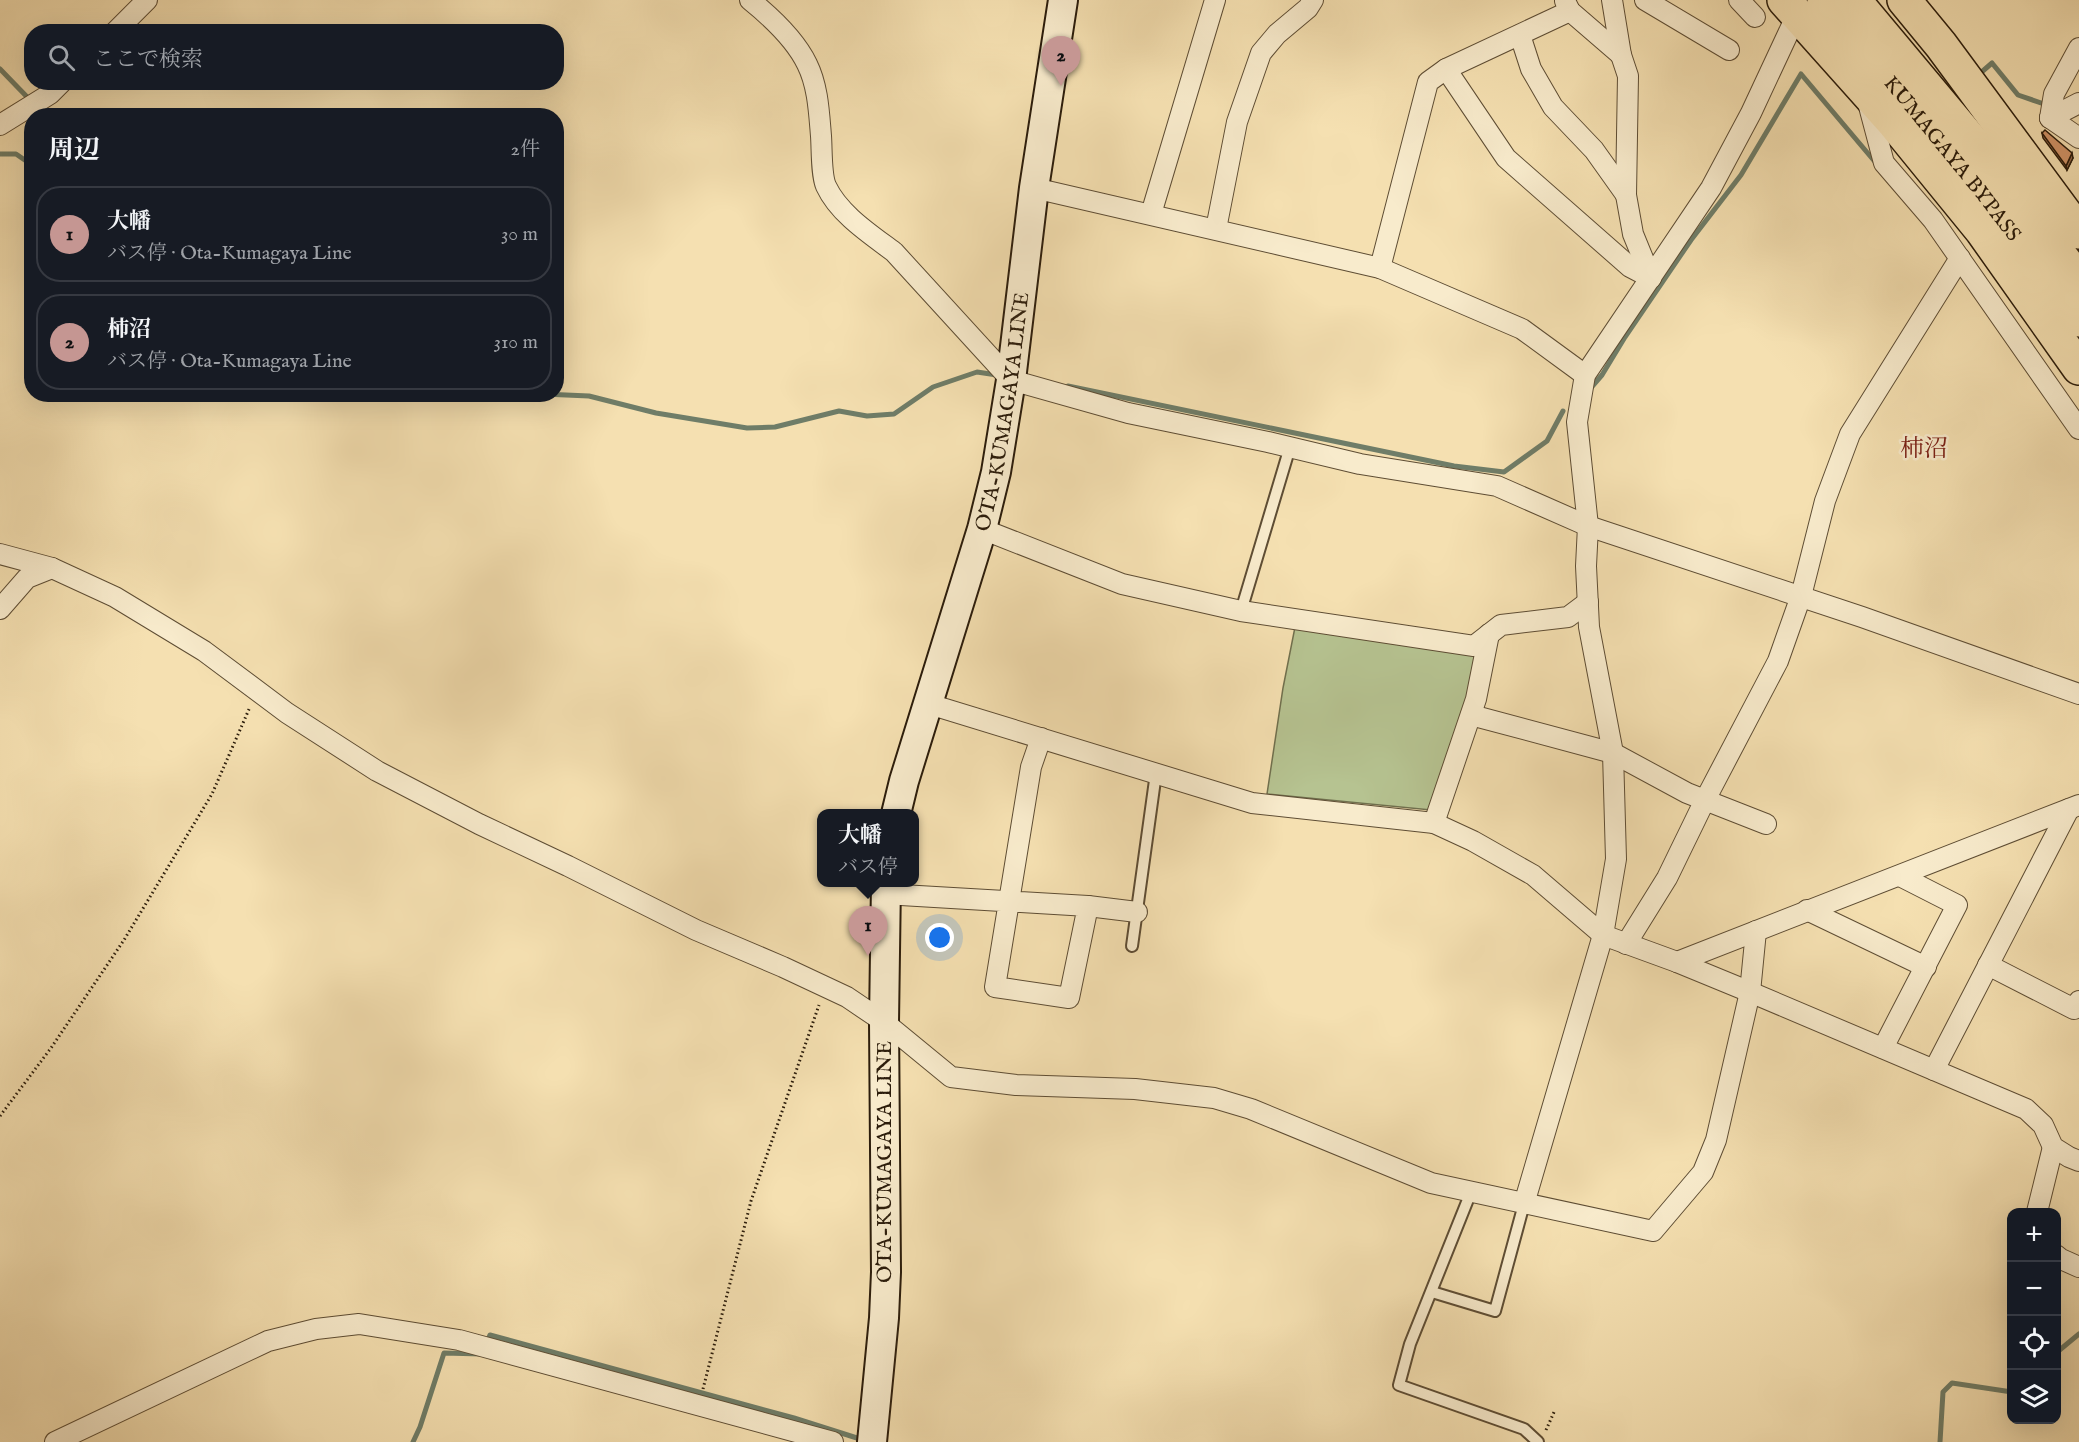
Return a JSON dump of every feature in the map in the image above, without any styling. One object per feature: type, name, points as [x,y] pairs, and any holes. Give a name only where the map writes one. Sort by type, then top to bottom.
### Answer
[{"type":"highway","name":"KUMAGAYA BYPASS","points":[[1854,0],[1987,159],[2079,280]]},
{"type":"highway","points":[[1904,0],[1941,45],[2079,232]]},
{"type":"highway","name":"KUMAGAYA BYPASS","points":[[1802,3],[1978,188],[2079,320]]},
{"type":"highway","points":[[1802,3],[1865,90],[1982,231],[2079,368]]},
{"type":"main road","name":"OTA-KUMAGAYA LINE","points":[[897,809],[982,529],[996,472],[1011,380],[1034,188],[1063,0]]},
{"type":"main road","name":"OTA-KUMAGAYA LINE","points":[[872,1442],[886,1272],[885,888]]},
{"type":"street","points":[[122,24],[147,0]]},
{"type":"street","points":[[750,0],[793,44],[808,65],[818,100],[825,184],[842,208],[872,236],[894,252],[1011,380],[1128,413],[1360,464],[1497,486],[1588,526],[1801,596],[2079,694]]},
{"type":"street","points":[[1151,214],[1215,0]]},
{"type":"street","points":[[1215,229],[1237,122],[1262,52],[1276,34],[1308,8],[1313,0]]},
{"type":"street","points":[[1612,0],[1620,55],[1628,76],[1626,195],[1633,234],[1651,278]]},
{"type":"street","points":[[1645,0],[1729,50]]},
{"type":"street","points":[[1739,0],[1755,17]]},
{"type":"street","points":[[1524,1204],[1603,935],[1616,859],[1613,753],[1589,627],[1586,566],[1588,526],[1577,422],[1585,375],[1711,188],[1751,113],[1802,3]]},
{"type":"street","points":[[1380,268],[1428,82],[1446,69],[1520,34],[1567,6],[1620,55]]},
{"type":"street","points":[[1520,34],[1531,69],[1553,107],[1594,150],[1626,195]]},
{"type":"street","points":[[2050,117],[2054,94],[2079,48]]},
{"type":"street","points":[[1446,69],[1506,158],[1630,267],[1651,278]]},
{"type":"street","points":[[27,108],[54,90]]},
{"type":"street","points":[[1865,90],[1884,163],[1933,220],[2079,429]]},
{"type":"street","points":[[2050,117],[2079,103]]},
{"type":"street","points":[[0,125],[24,110]]},
{"type":"street","points":[[2050,117],[2079,138]]},
{"type":"street","points":[[1034,188],[1380,268],[1522,329],[1585,375]]},
{"type":"street","points":[[1626,944],[1667,878],[1778,661],[1801,596],[1825,501],[1850,434],[1960,258]]},
{"type":"street","points":[[982,529],[1122,584],[1241,611],[1474,646],[1501,625],[1568,617],[1588,602]]},
{"type":"street","points":[[0,554],[52,568],[115,597],[204,651],[287,713],[377,771],[479,824],[696,930],[847,997],[884,1022],[951,1077],[1016,1085],[1135,1089],[1214,1098],[1251,1108],[1431,1183],[1524,1204],[1653,1231],[1703,1172],[1716,1140],[1750,992],[1756,931]]},
{"type":"street","points":[[0,609],[27,578],[52,568]]},
{"type":"street","points":[[1434,824],[1471,715],[1489,634]]},
{"type":"street","points":[[928,704],[1252,803],[1434,824],[1473,842],[1533,875],[1603,935],[1750,992],[2026,1109],[2043,1125],[2054,1147],[2079,1161]]},
{"type":"street","points":[[1471,715],[1613,753],[1687,793],[1766,824]]},
{"type":"street","points":[[1041,738],[1031,767],[995,987],[1069,998],[1088,906]]},
{"type":"street","points":[[1677,962],[2074,807]]},
{"type":"street","points":[[1934,1070],[2074,807]]},
{"type":"street","points":[[1883,1048],[1958,905],[1900,876]]},
{"type":"street","points":[[885,888],[1010,902],[1088,906],[1137,912]]},
{"type":"street","points":[[1808,910],[1926,968]]},
{"type":"street","points":[[1988,965],[2074,1009],[2079,1001]]},
{"type":"street","points":[[2038,1208],[2054,1147]]},
{"type":"street","points":[[2061,1259],[2079,1267]]},
{"type":"street","points":[[55,1442],[268,1341],[316,1329],[359,1324],[459,1340],[833,1442]]},
{"type":"lane","points":[[1241,611],[1290,447]]},
{"type":"lane","points":[[1132,946],[1155,773]]},
{"type":"lane","points":[[1471,1192],[1410,1344],[1399,1385],[1524,1429],[1538,1442]]},
{"type":"lane","points":[[1432,1292],[1495,1311],[1524,1204]]},
{"type":"path","points":[[0,1116],[51,1048],[124,940],[213,794],[257,690]]},
{"type":"path","points":[[699,1405],[751,1202],[803,1046],[826,987]]},
{"type":"path","points":[[1546,1431],[1555,1410]]},
{"type":"green space","points":[[1295,627],[1480,652],[1466,707],[1431,810],[1267,794]]},
{"type":"building","points":[[2045,130],[2072,153],[2066,166],[2042,133]]},
{"type":"waterway","points":[[1977,76],[1992,63],[2018,95],[2047,105]]},
{"type":"waterway","points":[[0,69],[31,101]]},
{"type":"waterway","points":[[1589,390],[1602,375],[1691,240],[1741,175],[1801,74],[1876,163]]},
{"type":"waterway","points":[[0,154],[16,154],[24,160]]},
{"type":"waterway","points":[[564,395],[589,396],[656,413],[747,428],[775,427],[839,411],[867,416],[894,414],[933,387],[977,372],[997,375]]},
{"type":"waterway","points":[[1068,386],[1454,466],[1504,472],[1547,441],[1563,411]]},
{"type":"waterway","points":[[2061,1349],[2079,1334]]},
{"type":"waterway","points":[[487,1343],[490,1335],[794,1418],[857,1438]]},
{"type":"waterway","points":[[413,1442],[444,1353],[482,1354]]},
{"type":"waterway","points":[[1940,1442],[1943,1392],[1952,1383],[2007,1391]]},
{"type":"place","name":"柿沼","points":[[1061,86]]},
{"type":"place","name":"大幡","points":[[868,956]]},
{"type":"district","name":"柿沼","points":[[1924,448]]}]
